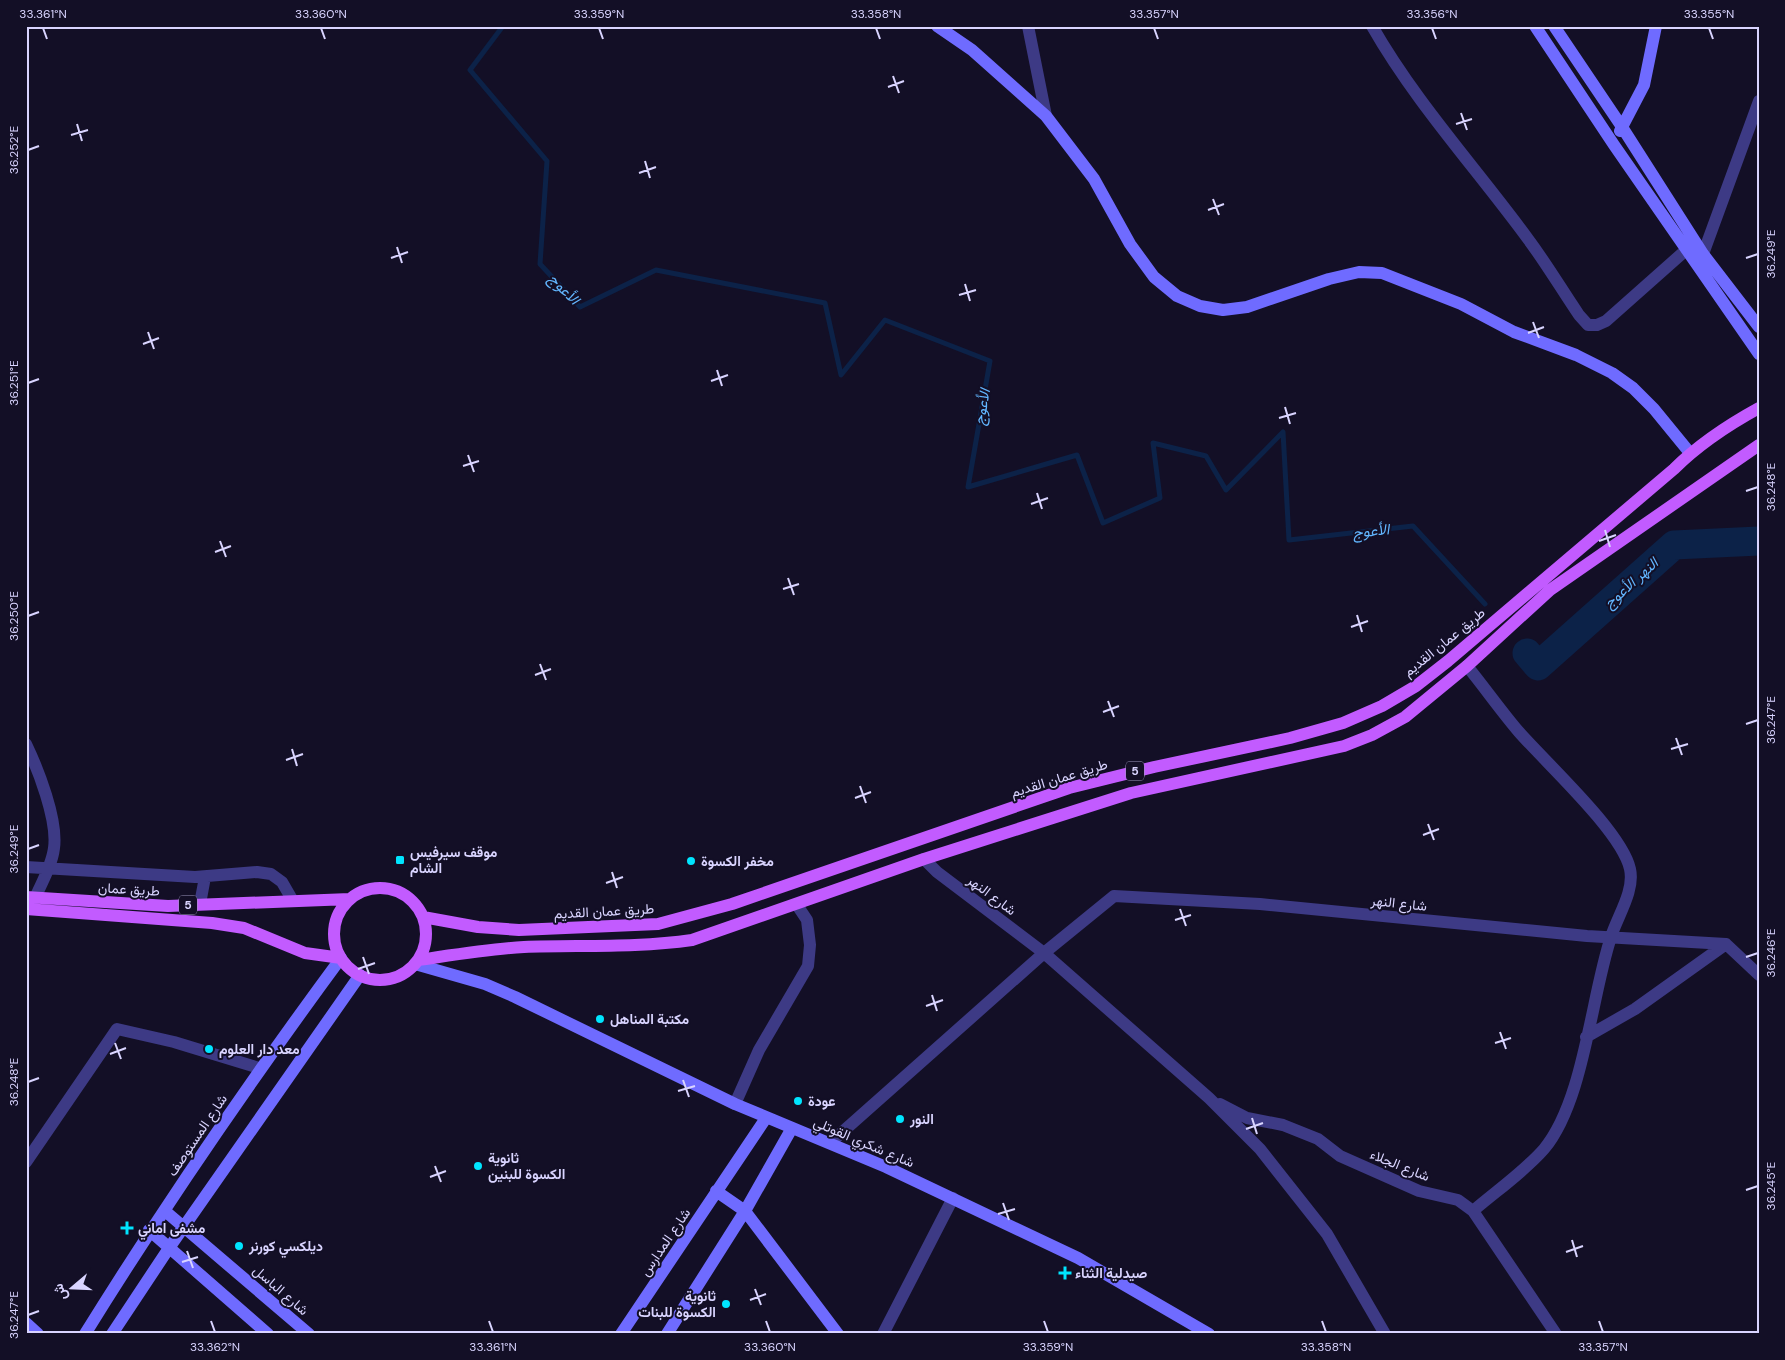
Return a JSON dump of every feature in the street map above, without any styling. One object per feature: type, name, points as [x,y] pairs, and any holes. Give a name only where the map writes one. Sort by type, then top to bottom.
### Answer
[{"type":"main road","name":"طريق عمان القديم","points":[[423,916],[478,927],[519,930],[658,924],[732,904],[1069,788],[1154,767],[1290,738],[1343,723],[1382,706],[1416,686],[1674,469],[1690,453],[1732,423],[1759,408]]},
{"type":"main road","name":"5","points":[[417,962],[523,948],[630,944],[659,945],[692,940],[797,905],[924,859],[1131,793],[1344,746],[1372,735],[1405,717],[1467,666],[1550,590],[1759,445]]},
{"type":"main road","points":[[376,888],[391,889],[404,894],[415,904],[423,916],[426,931],[425,946],[417,962],[404,974],[390,979],[374,979],[360,975],[350,968],[342,958],[336,943],[335,927],[340,912],[350,899],[362,892],[376,888]]},
{"type":"main road","name":"طريق عمان","points":[[28,905],[168,906],[350,899]]},
{"type":"main road","name":"طريق عمان","points":[[28,905],[236,927],[275,940],[305,953],[342,958]]},
{"type":"street","points":[[937,26],[972,50],[1046,116],[1094,179],[1130,244],[1154,277],[1177,296],[1200,306],[1223,310],[1247,307],[1329,279],[1359,272],[1382,274],[1461,304],[1514,332],[1576,355],[1612,373],[1633,388],[1654,409],[1690,453]]},
{"type":"street","points":[[1028,26],[1046,116]]},
{"type":"street","points":[[1372,26],[1388,53],[1458,150],[1528,239],[1578,315],[1588,325],[1597,325],[1606,321],[1686,250]]},
{"type":"street","points":[[1535,26],[1614,145],[1759,354]]},
{"type":"street","points":[[1554,26],[1622,127],[1703,254],[1759,327]]},
{"type":"street","points":[[1614,145],[1644,86],[1656,26]]},
{"type":"street","points":[[1703,254],[1755,128],[1759,101]]},
{"type":"street","points":[[1467,666],[1519,731],[1603,823],[1621,849],[1630,869],[1630,887],[1610,938],[1579,1069],[1563,1117],[1544,1148],[1473,1211]]},
{"type":"street","points":[[26,744],[37,768],[53,825],[54,847],[48,869],[28,905]]},
{"type":"street","name":"شارع النهر","points":[[924,859],[937,872],[1044,953],[1209,1098],[1260,1149],[1327,1234],[1385,1334]]},
{"type":"street","points":[[26,867],[204,877],[257,872],[271,874],[282,882],[293,901]]},
{"type":"street","points":[[200,904],[204,877]]},
{"type":"street","name":"شارع النهر","points":[[1044,953],[1114,896],[1260,904],[1610,938],[1726,944]]},
{"type":"street","points":[[735,1104],[759,1050],[808,966],[810,945],[806,920],[797,905]]},
{"type":"street","points":[[1586,1037],[1635,1009],[1726,944],[1759,975]]},
{"type":"street","points":[[830,1143],[1044,953]]},
{"type":"street","name":"شارع المستوصف","points":[[85,1334],[150,1230],[165,1211],[260,1068],[342,958]]},
{"type":"street","name":"شارع شكري القوتلي","points":[[417,962],[485,984],[515,996],[735,1104],[830,1143],[953,1198],[1078,1258],[1208,1334]]},
{"type":"street","points":[[112,1334],[168,1248],[360,975]]},
{"type":"street","points":[[26,1162],[117,1029],[174,1042],[260,1068]]},
{"type":"street","name":"شارع الجلاء","points":[[1209,1098],[1246,1118],[1283,1125],[1318,1139],[1340,1156],[1419,1190],[1458,1200],[1473,1211],[1556,1334]]},
{"type":"street","name":"شارع المدارس","points":[[621,1334],[766,1118]]},
{"type":"street","points":[[667,1334],[744,1211],[792,1128]]},
{"type":"street","points":[[716,1191],[744,1211],[838,1334]]},
{"type":"street","points":[[883,1334],[953,1198]]},
{"type":"street","name":"شارع الباسل","points":[[165,1211],[309,1334]]},
{"type":"street","points":[[150,1230],[168,1248],[268,1334]]},
{"type":"street","points":[[26,1323],[38,1334]]},
{"type":"waterway","name":"الأعوج","points":[[503,26],[470,70],[547,161],[540,264],[580,307],[656,270],[825,303],[841,375],[885,320],[990,361],[968,487],[1077,455],[1103,523],[1160,498],[1153,443],[1206,456],[1226,490],[1283,432],[1289,540],[1413,526],[1485,604]]},
{"type":"waterway","name":"النهر الأعوج","points":[[1527,653],[1538,666],[1674,545],[1759,541]]},
{"type":"place","name":"موقف سيرفيس الشام","points":[[400,860]]},
{"type":"place","name":"مخفر الكسوة","points":[[691,861]]},
{"type":"place","name":"مكتبة المناهل","points":[[600,1019]]},
{"type":"place","name":"معد دار العلوم","points":[[209,1049]]},
{"type":"place","name":"عودة","points":[[798,1101]]},
{"type":"place","name":"النور","points":[[900,1119]]},
{"type":"place","name":"ثانوية الكسوة للبنين","points":[[478,1166]]},
{"type":"place","name":"مشفى اماني","points":[[127,1228]]},
{"type":"place","name":"ديلكسي كورنر","points":[[239,1246]]},
{"type":"place","name":"صيدلية الثناء","points":[[1065,1273]]},
{"type":"place","name":"ثانوية الكسوة للبنات","points":[[726,1304]]}]
